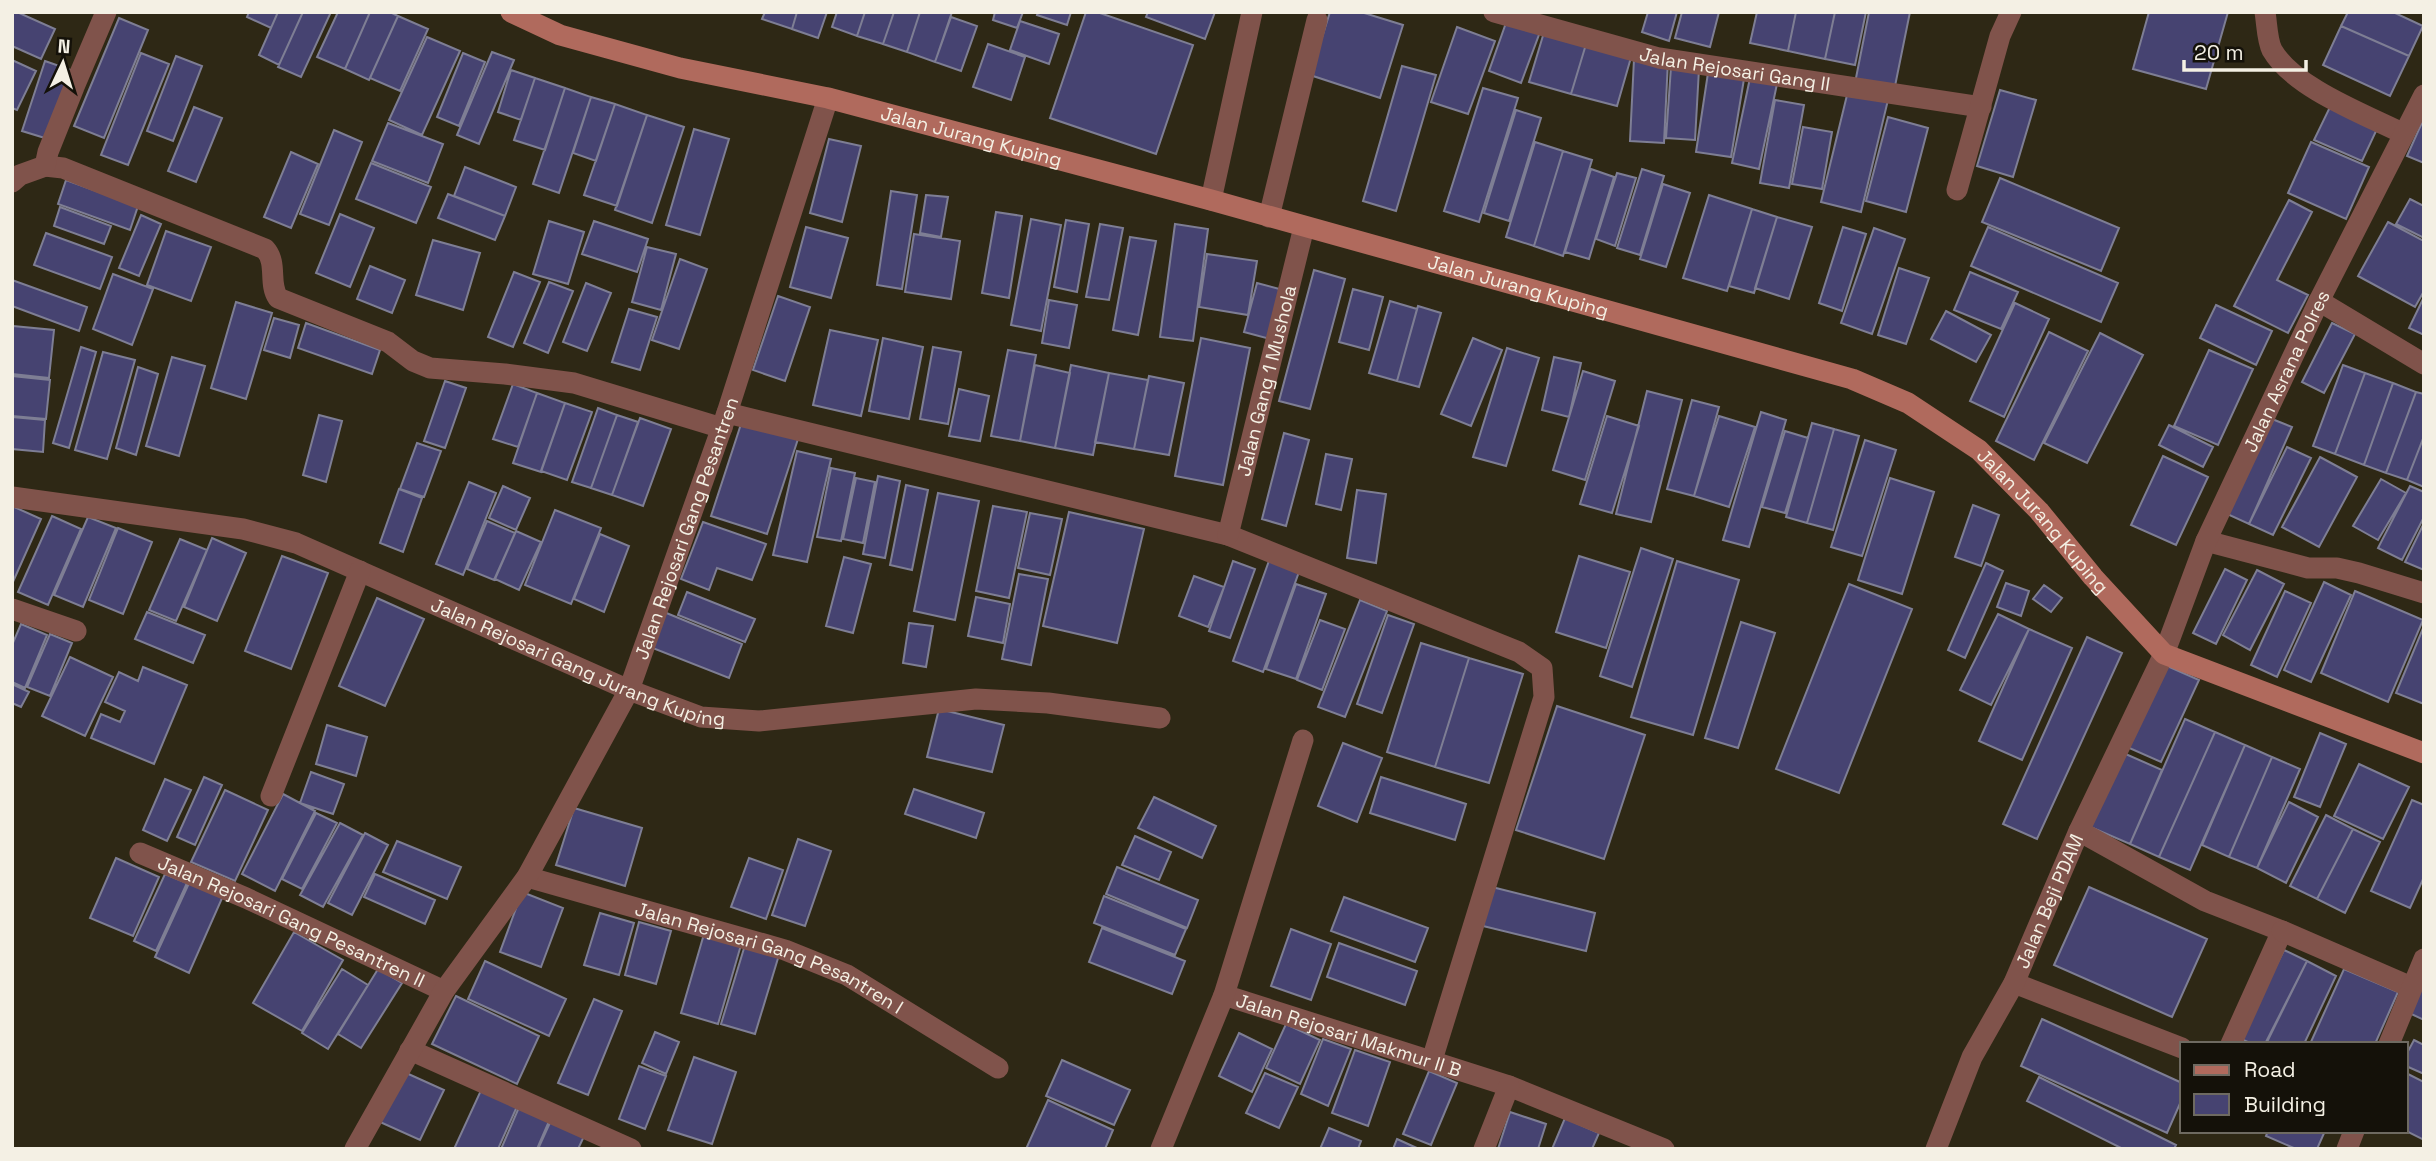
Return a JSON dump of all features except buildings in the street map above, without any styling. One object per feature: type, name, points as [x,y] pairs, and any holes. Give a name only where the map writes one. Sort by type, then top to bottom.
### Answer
[{"type":"street","points":[[45,166],[48,152],[106,12]]},
{"type":"street","name":"Jalan Jurang Kuping","points":[[511,12],[573,39],[680,68],[828,98],[1211,200],[1852,379],[1908,403],[1979,450],[2039,511],[2093,577],[2164,654],[2424,753]]},
{"type":"street","points":[[1211,200],[1252,12]]},
{"type":"street","name":"Jalan Rejosari Gang II","points":[[1494,12],[1659,58],[1981,107]]},
{"type":"street","points":[[1956,190],[2000,36],[2011,12]]},
{"type":"street","points":[[2265,12],[2271,48],[2291,74],[2320,92],[2404,134]]},
{"type":"street","points":[[1269,217],[1317,20]]},
{"type":"street","name":"Jalan Asrana Polres","points":[[2164,654],[2206,541],[2319,301],[2424,94]]},
{"type":"street","name":"Jalan Rejosari Gang Pesantren","points":[[355,1149],[444,991],[527,877],[629,690],[724,420],[828,98]]},
{"type":"street","points":[[12,182],[20,175],[45,166],[63,168],[265,249],[271,257],[273,288],[278,298],[388,342],[414,361],[430,368],[574,383],[1228,535],[1519,652],[1542,668],[1544,697],[1432,1060]]},
{"type":"street","name":"Jalan Gang 1 Mushola","points":[[1228,535],[1304,227]]},
{"type":"street","points":[[2319,301],[2424,364]]},
{"type":"street","name":"Jalan Rejosari Gang Jurang Kuping","points":[[12,496],[243,529],[296,543],[629,690],[701,717],[759,721],[976,699],[1048,703],[1160,718]]},
{"type":"street","points":[[2206,541],[2308,568],[2337,568],[2359,573],[2424,593]]},
{"type":"street","points":[[271,796],[360,571]]},
{"type":"street","points":[[12,609],[76,631]]},
{"type":"street","name":"Jalan Beji PDAM","points":[[1936,1149],[1972,1057],[2014,983],[2079,831],[2164,654]]},
{"type":"street","points":[[1224,995],[1303,740]]},
{"type":"street","points":[[2079,831],[2205,901],[2411,987]]},
{"type":"street","name":"Jalan Rejosari Gang Pesantren II","points":[[140,853],[246,898],[444,991]]},
{"type":"street","name":"Jalan Rejosari Gang Pesantren I","points":[[527,877],[785,950],[847,975],[998,1068]]},
{"type":"street","points":[[2232,1042],[2282,931]]},
{"type":"street","points":[[2390,1042],[2424,959]]},
{"type":"street","points":[[2014,983],[2180,1047]]},
{"type":"street","name":"Jalan Rejosari Makmur II B","points":[[1164,1148],[1224,995],[1509,1086],[1664,1149]]},
{"type":"street","points":[[410,1050],[631,1149]]},
{"type":"street","points":[[1484,1149],[1509,1086]]}]
